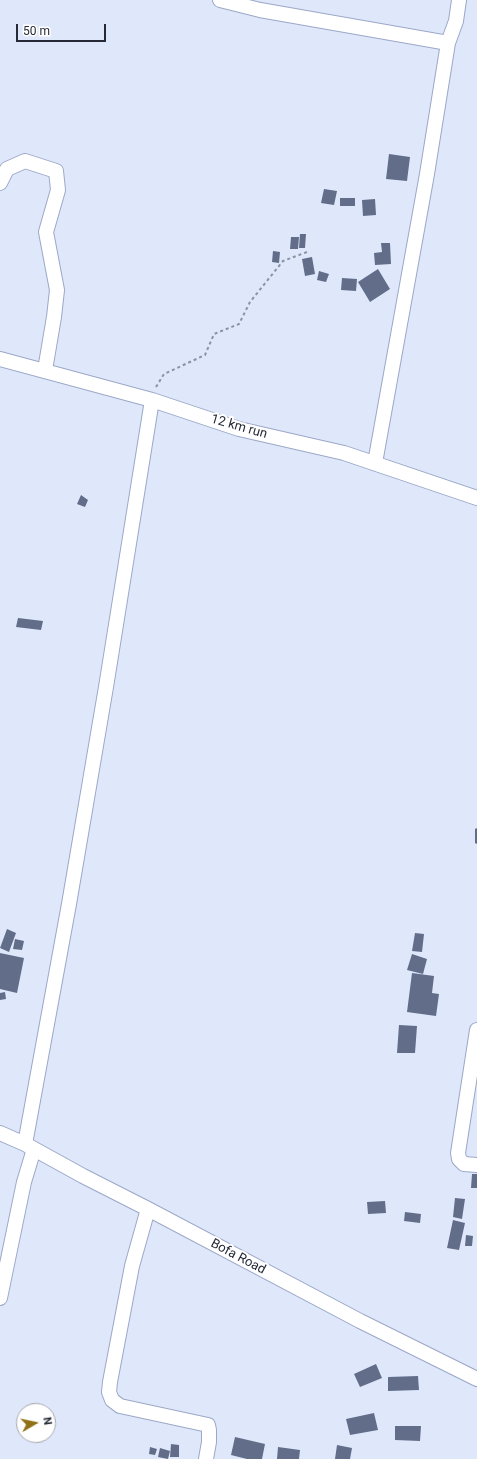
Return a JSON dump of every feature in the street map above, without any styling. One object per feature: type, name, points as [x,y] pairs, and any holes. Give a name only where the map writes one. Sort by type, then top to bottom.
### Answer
[{"type":"street","points":[[220,0],[260,10],[448,43]]},
{"type":"street","points":[[376,463],[427,174],[448,43],[456,21],[459,0]]},
{"type":"street","points":[[0,183],[7,169],[25,161],[56,170],[58,190],[46,232],[57,290],[45,370]]},
{"type":"street","name":"12 km run","points":[[0,358],[150,399],[239,429],[344,453],[477,498]]},
{"type":"street","points":[[0,1298],[24,1182],[108,679],[150,399]]},
{"type":"street","points":[[477,1030],[458,1153],[459,1159],[464,1164],[477,1165]]},
{"type":"street","name":"Bofa Road","points":[[0,1133],[30,1146],[82,1176],[148,1209],[360,1321],[477,1379]]},
{"type":"street","points":[[148,1209],[132,1266],[109,1392],[112,1400],[120,1406],[208,1425],[209,1442],[206,1459]]},
{"type":"path","points":[[150,399],[164,374],[205,354],[214,334],[239,324],[250,302],[283,261],[307,252]]},
{"type":"building","points":[[389,154],[410,157],[407,181],[386,179]]},
{"type":"building","points":[[324,189],[337,191],[334,205],[321,203]]},
{"type":"building","points":[[340,198],[355,198],[355,206],[340,206]]},
{"type":"building","points":[[375,199],[376,215],[363,216],[362,200]]},
{"type":"building","points":[[300,234],[306,234],[305,248],[299,248]]},
{"type":"building","points":[[291,237],[299,237],[298,249],[290,249]]},
{"type":"building","points":[[381,243],[390,243],[391,264],[375,265],[374,253],[382,252]]},
{"type":"building","points":[[273,251],[280,252],[279,263],[272,262]]},
{"type":"building","points":[[312,257],[315,274],[305,276],[302,259]]},
{"type":"building","points":[[378,269],[390,289],[370,302],[358,282]]},
{"type":"building","points":[[319,271],[329,274],[326,282],[317,280]]},
{"type":"building","points":[[342,278],[357,279],[356,291],[341,290]]},
{"type":"building","points":[[81,495],[88,500],[85,507],[77,504]]},
{"type":"building","points":[[18,618],[43,621],[41,630],[16,627]]},
{"type":"building","points":[[477,828],[477,844],[475,843],[475,829]]},
{"type":"building","points":[[7,929],[16,933],[9,952],[0,948]]},
{"type":"building","points":[[415,933],[424,934],[422,952],[412,951]]},
{"type":"building","points":[[15,939],[24,941],[22,950],[13,949]]},
{"type":"building","points":[[0,953],[24,958],[17,993],[0,989]]},
{"type":"building","points":[[412,954],[427,959],[423,974],[407,970]]},
{"type":"building","points":[[412,973],[434,976],[432,993],[439,994],[436,1016],[407,1012]]},
{"type":"building","points":[[5,992],[6,999],[0,1000],[0,993]]},
{"type":"building","points":[[399,1025],[417,1026],[415,1053],[397,1053]]},
{"type":"building","points":[[472,1174],[477,1174],[477,1188],[471,1188]]},
{"type":"building","points":[[455,1198],[465,1199],[462,1219],[453,1217]]},
{"type":"building","points":[[385,1201],[386,1213],[368,1214],[367,1202]]},
{"type":"building","points":[[405,1212],[421,1214],[420,1223],[404,1221]]},
{"type":"building","points":[[453,1220],[465,1223],[459,1250],[447,1248]]},
{"type":"building","points":[[466,1235],[473,1236],[472,1246],[465,1246]]},
{"type":"building","points":[[376,1364],[382,1378],[360,1387],[354,1374]]},
{"type":"building","points":[[418,1376],[419,1390],[388,1391],[388,1377]]},
{"type":"building","points":[[374,1413],[378,1430],[350,1435],[346,1419]]},
{"type":"building","points":[[395,1426],[421,1426],[420,1441],[395,1440]]},
{"type":"building","points":[[235,1437],[265,1444],[262,1459],[247,1459],[231,1455]]},
{"type":"building","points":[[171,1444],[179,1445],[179,1457],[170,1457]]},
{"type":"building","points":[[337,1445],[352,1448],[350,1459],[335,1459]]},
{"type":"building","points":[[150,1447],[157,1449],[155,1455],[149,1454]]},
{"type":"building","points":[[278,1447],[300,1450],[299,1459],[277,1459]]},
{"type":"building","points":[[160,1448],[170,1451],[168,1459],[158,1457]]}]
